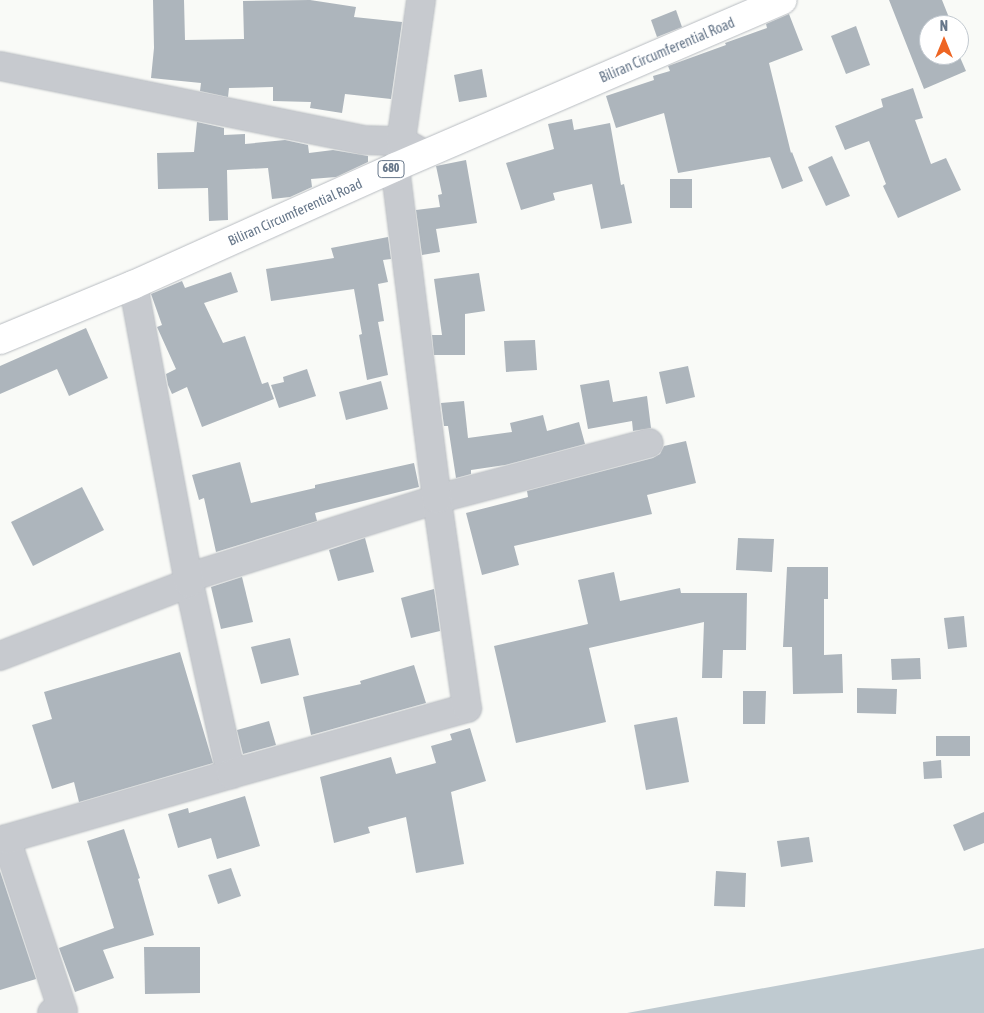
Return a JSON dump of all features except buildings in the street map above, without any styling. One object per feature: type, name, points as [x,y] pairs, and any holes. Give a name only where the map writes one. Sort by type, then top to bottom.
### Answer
[{"type":"main road","name":"Biliran Circumferential Road","points":[[0,340],[133,285],[398,154],[426,154],[783,0]]},
{"type":"street","points":[[52,1013],[63,1012],[2,833],[231,774],[467,708],[438,499],[398,154],[421,0]]},
{"type":"street","points":[[0,66],[363,140],[398,154]]},
{"type":"street","points":[[133,285],[188,580],[231,774]]},
{"type":"street","points":[[0,656],[188,580],[438,499],[649,443]]},
{"type":"shaded area","points":[[984,948],[984,1013],[627,1013]]}]
